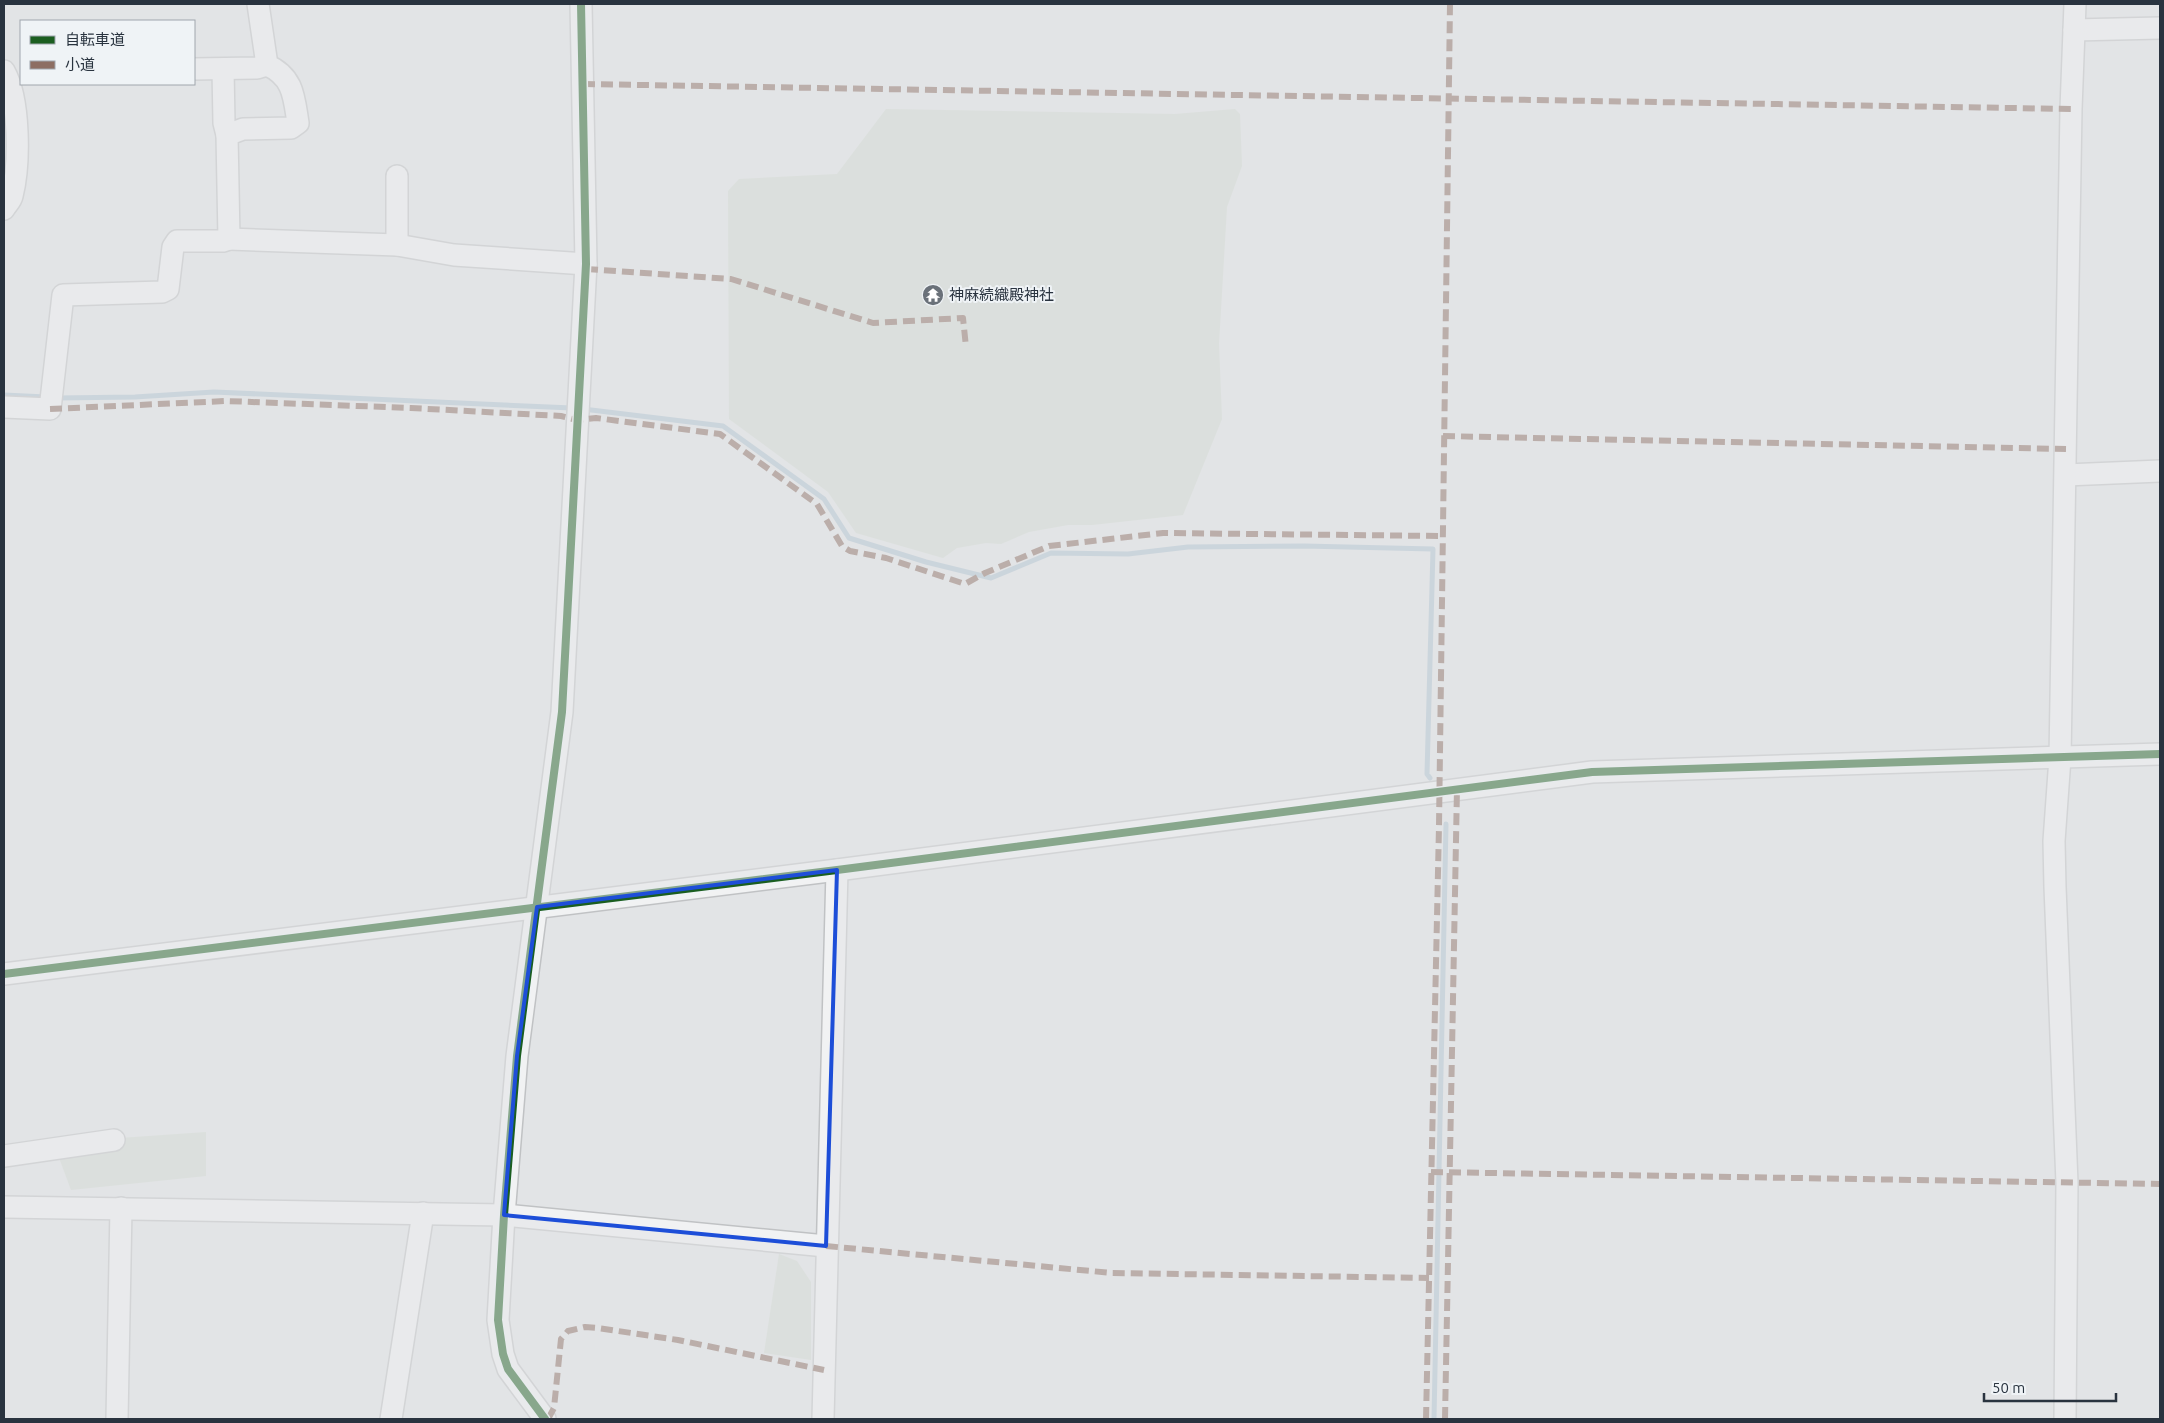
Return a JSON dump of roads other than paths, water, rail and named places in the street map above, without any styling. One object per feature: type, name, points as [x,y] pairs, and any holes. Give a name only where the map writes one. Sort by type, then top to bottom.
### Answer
[{"type":"street","points":[[258,4],[267,65]]},
{"type":"street","points":[[546,1419],[508,1369],[503,1354],[498,1320],[504,1215],[517,1056],[562,712],[586,264],[581,4]]},
{"type":"street","points":[[2065,1419],[2067,1183],[2054,841],[2060,758],[2071,109],[2075,4]]},
{"type":"street","points":[[2074,30],[2160,28]]},
{"type":"street","points":[[195,70],[267,65],[273,68],[291,86],[298,123],[291,128],[243,129],[227,135]]},
{"type":"street","points":[[223,69],[224,123],[227,135],[229,239]]},
{"type":"street","points":[[4,209],[12,197],[18,144],[11,76]]},
{"type":"street","points":[[397,176],[397,245]]},
{"type":"street","points":[[4,407],[50,410],[63,295],[162,292],[168,289],[173,247],[176,241],[223,241],[229,239],[397,245],[454,255],[586,264]]},
{"type":"street","points":[[2066,475],[2160,471]]},
{"type":"street","points":[[4,974],[837,870],[1592,772],[2160,754]]},
{"type":"street","points":[[823,1419],[837,870]]},
{"type":"street","points":[[4,1156],[114,1140]]},
{"type":"street","points":[[4,1207],[504,1215],[826,1246]]},
{"type":"street","points":[[117,1419],[120,1208]]},
{"type":"street","points":[[392,1419],[423,1213]]},
{"type":"waterway","points":[[57,398],[135,397],[214,392],[572,408]]},
{"type":"waterway","points":[[4,395],[46,397]]},
{"type":"waterway","points":[[583,409],[723,426],[824,499],[849,538],[926,562],[991,578],[1051,553],[1128,554],[1188,547],[1304,546],[1433,549],[1427,774],[1430,778]]},
{"type":"waterway","points":[[1434,1419],[1446,824]]},
{"type":"place","name":"神麻続織殿神社","points":[[933,295]]}]
